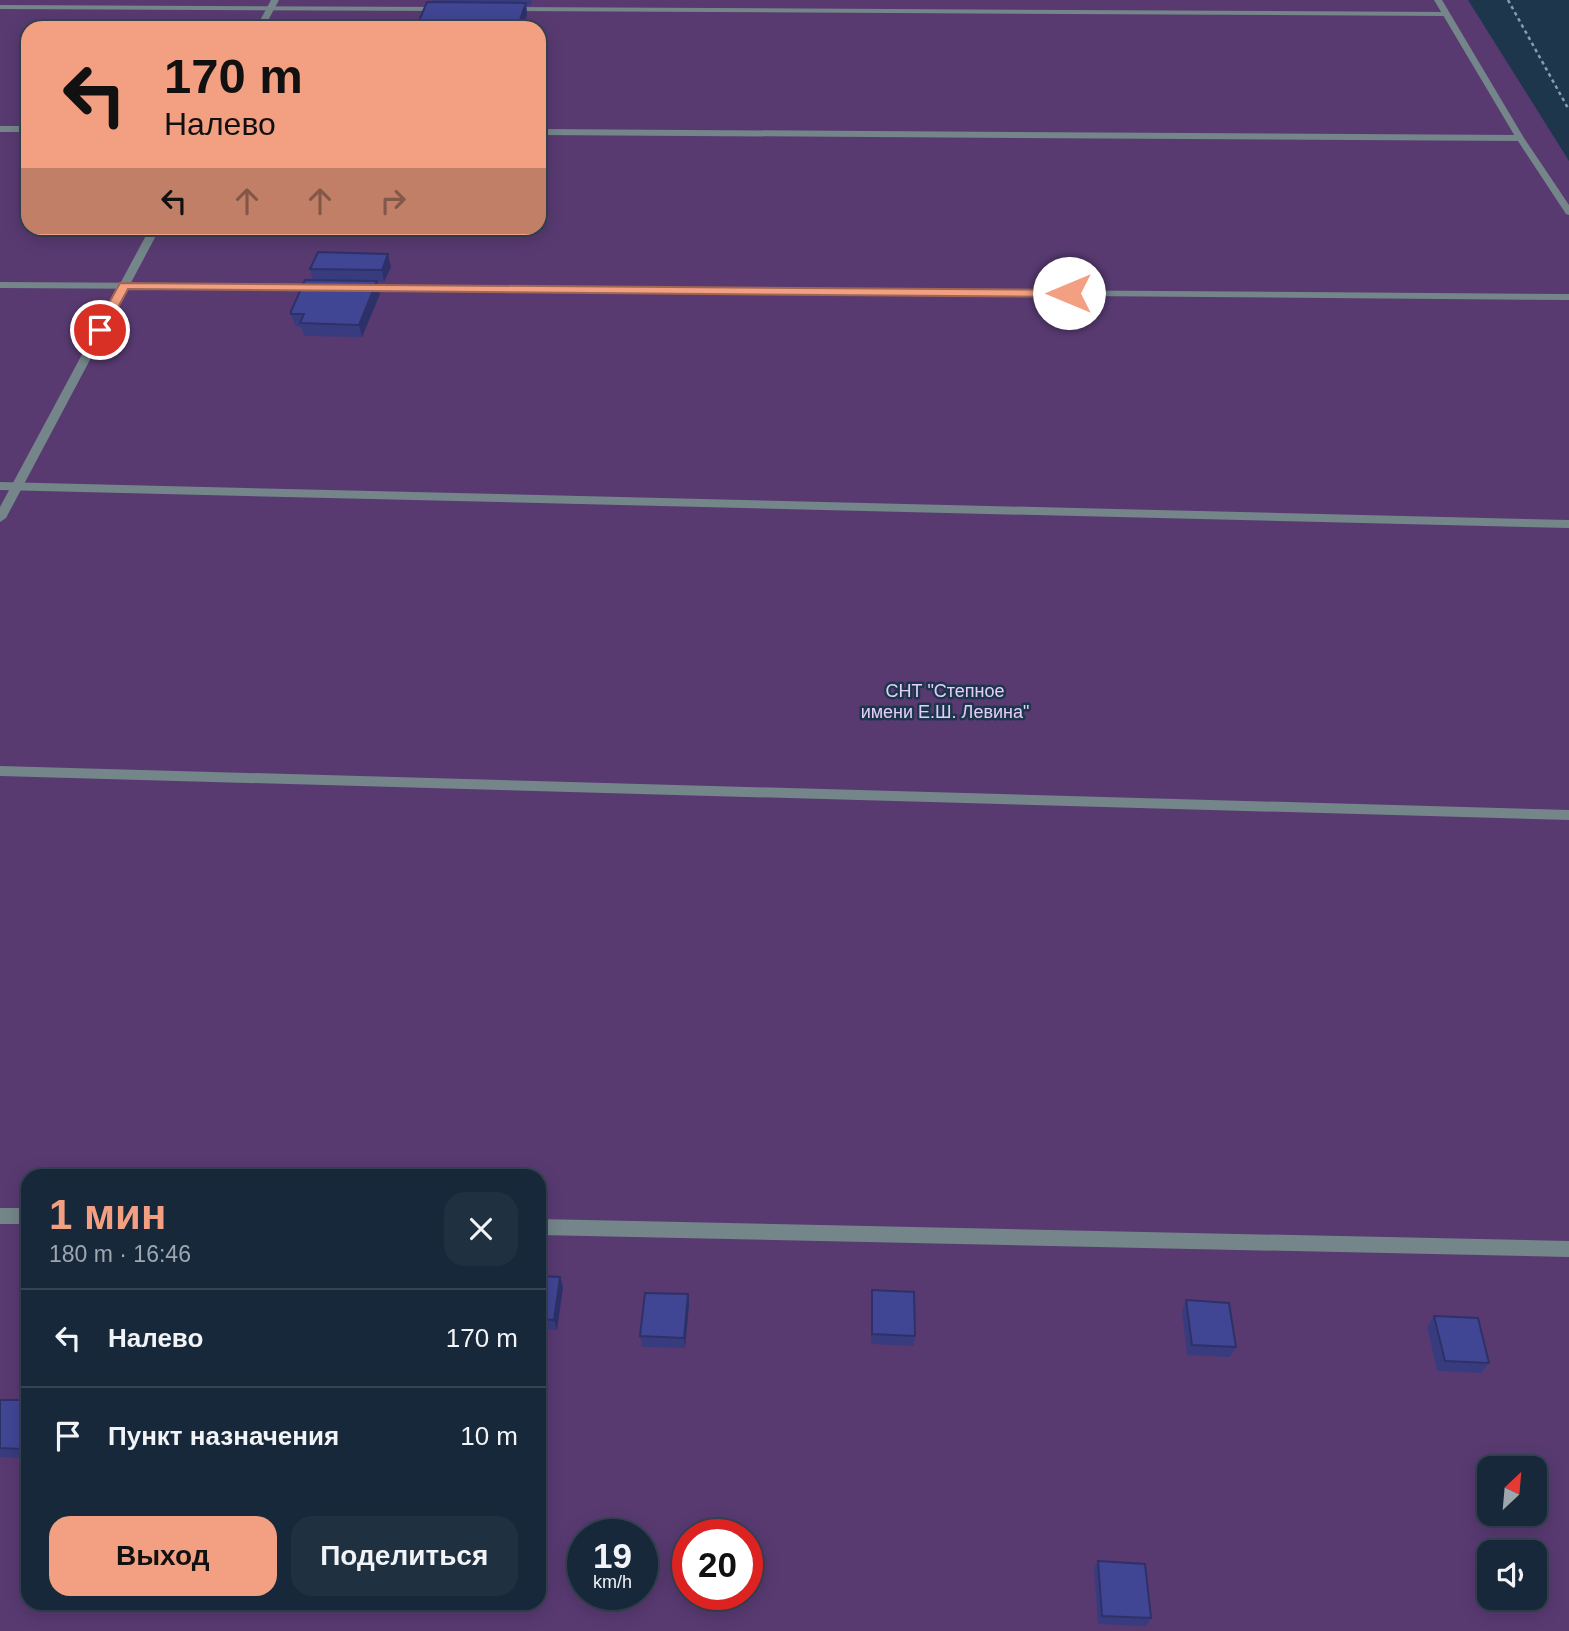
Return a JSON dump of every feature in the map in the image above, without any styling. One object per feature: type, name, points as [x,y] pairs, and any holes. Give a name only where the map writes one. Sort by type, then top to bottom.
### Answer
[{"type":"street","points":[[1438,0],[1520,138],[1569,212]]},
{"type":"street","points":[[264,21],[273,4]]},
{"type":"street","points":[[0,7],[273,4],[453,9]]},
{"type":"street","points":[[495,9],[1446,14]]},
{"type":"street","points":[[0,129],[21,129]]},
{"type":"street","points":[[546,132],[1520,138]]},
{"type":"street","points":[[0,518],[151,235]]},
{"type":"street","points":[[0,285],[332,287]]},
{"type":"street","points":[[346,288],[1569,297]]},
{"type":"street","points":[[0,486],[1569,524]]},
{"type":"street","points":[[0,771],[1569,814]]},
{"type":"street","points":[[0,1216],[21,1216]]},
{"type":"street","points":[[546,1227],[1569,1249]]},
{"type":"path","points":[[1508,0],[1569,110]]},
{"type":"green space","name":"СНТ \"Степное имени Е.Ш. Левина\"","points":[[0,0],[1468,0],[1569,161],[1569,1631],[0,1631]]},
{"type":"building","points":[[427,2],[526,3],[520,21],[419,21]]},
{"type":"building","points":[[318,252],[388,254],[382,270],[310,269]]},
{"type":"building","points":[[305,280],[377,281],[359,325],[300,323],[304,314],[291,314],[291,311]]},
{"type":"building","points":[[546,1276],[560,1277],[554,1320],[546,1319]]},
{"type":"building","points":[[872,1290],[914,1292],[915,1336],[872,1334]]},
{"type":"building","points":[[645,1293],[688,1294],[684,1338],[640,1336]]},
{"type":"building","points":[[1186,1300],[1229,1303],[1236,1347],[1192,1345]]},
{"type":"building","points":[[1434,1316],[1478,1318],[1489,1363],[1445,1361]]},
{"type":"building","points":[[0,1400],[21,1400],[21,1449],[0,1448]]},
{"type":"building","points":[[1098,1561],[1145,1564],[1151,1618],[1102,1616]]},
{"type":"route","points":[[100,330],[124,286],[1069,293]]}]
